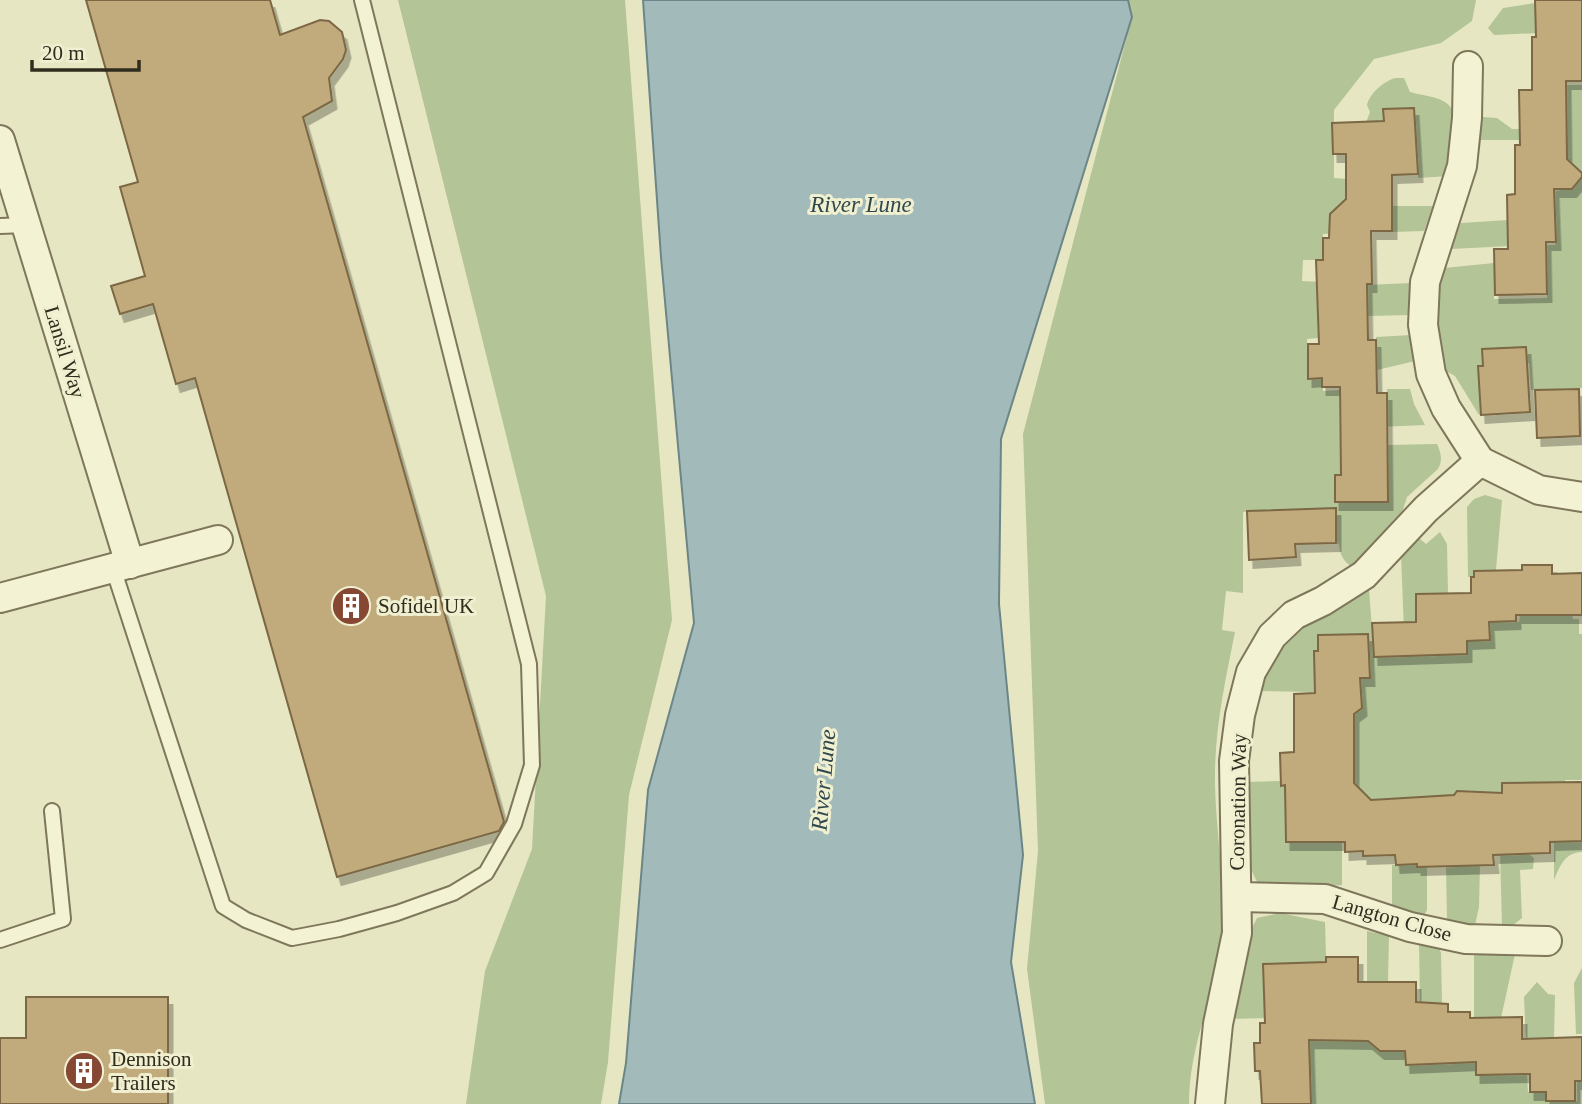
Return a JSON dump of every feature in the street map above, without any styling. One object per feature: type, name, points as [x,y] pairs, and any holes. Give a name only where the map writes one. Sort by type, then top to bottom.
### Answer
[{"type":"street","points":[[1468,66],[1467,118],[1462,166],[1425,282],[1423,325],[1431,374],[1446,408],[1479,461],[1539,490],[1582,497]]},
{"type":"street","name":"Lansil Way","points":[[0,140],[13,226],[121,566]]},
{"type":"street","name":"Coronation Way","points":[[1210,1104],[1218,1024],[1237,933],[1234,761],[1240,715],[1251,672],[1272,636],[1294,615],[1323,601],[1364,575],[1426,509],[1479,461]]},
{"type":"street","points":[[0,598],[218,540]]},
{"type":"street","name":"Langton Close","points":[[1238,897],[1325,899],[1410,927],[1466,939],[1547,941]]},
{"type":"lane","points":[[121,566],[223,906],[246,920],[292,938],[339,929],[397,913],[453,893],[486,873],[514,824],[532,765],[529,664],[362,0]]},
{"type":"lane","points":[[0,940],[63,919],[52,811]]},
{"type":"green space","points":[[398,0],[625,0],[672,620],[629,795],[608,1062],[601,1104],[466,1104],[485,971],[532,849],[546,596]]},
{"type":"green space","points":[[1128,0],[1476,0],[1472,21],[1441,43],[1374,59],[1334,110],[1334,178],[1347,179],[1346,209],[1335,210],[1330,214],[1330,221],[1346,233],[1323,234],[1323,260],[1303,260],[1302,281],[1322,282],[1317,287],[1318,338],[1307,339],[1308,378],[1322,378],[1323,391],[1339,390],[1340,445],[1348,475],[1335,475],[1348,502],[1387,502],[1387,445],[1437,444],[1441,456],[1440,466],[1407,497],[1401,516],[1353,568],[1344,560],[1339,544],[1336,543],[1335,513],[1294,510],[1243,512],[1243,593],[1226,591],[1222,630],[1235,632],[1221,707],[1215,765],[1223,923],[1218,964],[1193,1062],[1189,1104],[1045,1104],[1027,969],[1038,851],[1023,434],[1132,17]]},
{"type":"green space","points":[[1535,3],[1539,33],[1494,35],[1488,28],[1503,8]]},
{"type":"green space","points":[[1395,78],[1404,78],[1410,92],[1436,98],[1452,109],[1454,115],[1449,176],[1418,178],[1414,108],[1384,109],[1384,125],[1364,128],[1370,112],[1367,105],[1371,96],[1382,85]]},
{"type":"green space","points":[[1566,85],[1582,85],[1582,388],[1531,390],[1529,363],[1501,364],[1482,349],[1483,366],[1479,366],[1479,415],[1455,376],[1442,369],[1436,331],[1436,301],[1444,268],[1494,263],[1494,299],[1547,298],[1547,245],[1555,245],[1556,242],[1555,191],[1562,190],[1562,185],[1581,172],[1575,166],[1562,166],[1567,139]]},
{"type":"green space","points":[[1483,117],[1497,118],[1512,129],[1519,129],[1524,140],[1480,140]]},
{"type":"green space","points":[[1392,206],[1433,206],[1424,231],[1393,232]]},
{"type":"green space","points":[[1508,220],[1511,246],[1451,249],[1461,223]]},
{"type":"green space","points":[[1411,283],[1411,315],[1368,316],[1367,285]]},
{"type":"green space","points":[[1411,335],[1415,361],[1377,370],[1376,337]]},
{"type":"green space","points":[[1387,389],[1410,389],[1425,425],[1378,427],[1387,416]]},
{"type":"green space","points":[[1485,495],[1502,500],[1496,570],[1475,571],[1474,577],[1468,577],[1467,507],[1474,499]]},
{"type":"green space","points":[[1440,532],[1447,544],[1448,593],[1416,594],[1416,626],[1490,639],[1489,622],[1519,622],[1520,615],[1572,614],[1573,619],[1579,619],[1579,634],[1582,634],[1582,780],[1565,780],[1566,798],[1502,804],[1457,792],[1452,798],[1396,798],[1397,818],[1364,806],[1364,793],[1358,788],[1352,788],[1343,713],[1356,712],[1362,708],[1354,634],[1318,636],[1315,692],[1259,691],[1277,654],[1295,632],[1344,606],[1369,589],[1374,656],[1405,655],[1401,555],[1419,538],[1426,544]]},
{"type":"green space","points":[[1281,781],[1281,786],[1288,785],[1285,803],[1286,842],[1342,842],[1342,885],[1290,889],[1263,887],[1257,882],[1249,865],[1246,782]]},
{"type":"green space","points":[[1554,838],[1582,841],[1582,852],[1567,857],[1554,880]]},
{"type":"green space","points":[[1500,851],[1528,854],[1534,858],[1533,869],[1520,870],[1522,918],[1512,926],[1502,926]]},
{"type":"green space","points":[[1417,864],[1418,867],[1427,866],[1427,910],[1423,917],[1392,905],[1392,865]]},
{"type":"green space","points":[[1480,865],[1479,907],[1475,925],[1447,922],[1446,866]]},
{"type":"green space","points":[[1280,913],[1325,922],[1327,990],[1373,1036],[1373,1046],[1380,1051],[1475,1049],[1475,1075],[1527,1074],[1528,1092],[1546,1092],[1546,1101],[1577,1101],[1577,1081],[1582,1081],[1582,1104],[1311,1104],[1309,1041],[1325,1040],[1325,1023],[1307,963],[1263,964],[1264,1007],[1269,1018],[1231,1019],[1249,934],[1257,918]]},
{"type":"green space","points":[[1367,931],[1389,936],[1388,982],[1367,982]]},
{"type":"green space","points":[[1419,943],[1439,947],[1442,1003],[1420,1004]]},
{"type":"green space","points":[[1474,951],[1515,954],[1501,1018],[1474,1026]]},
{"type":"green space","points":[[1582,968],[1582,1034],[1576,1034],[1574,983]]},
{"type":"green space","points":[[1537,982],[1548,994],[1555,995],[1554,1038],[1537,1038],[1526,1042],[1524,997]]},
{"type":"water","name":"River Lune","points":[[643,0],[1128,0],[1132,17],[1001,439],[999,604],[1023,855],[1011,962],[1035,1104],[619,1104],[626,1063],[648,790],[694,623],[661,257]]},
{"type":"building","name":"Sofidel UK","points":[[86,0],[270,0],[280,35],[320,20],[329,21],[342,32],[346,50],[343,59],[329,78],[332,101],[303,117],[504,822],[499,831],[337,877],[195,378],[176,384],[153,304],[120,314],[111,286],[145,276],[120,187],[138,182]]},
{"type":"building","points":[[1535,0],[1582,0],[1582,81],[1566,81],[1567,159],[1582,173],[1582,177],[1572,189],[1554,189],[1556,242],[1546,242],[1547,294],[1495,295],[1494,249],[1508,249],[1507,195],[1515,194],[1515,145],[1520,145],[1519,90],[1532,90],[1532,37],[1536,37]]},
{"type":"building","points":[[1414,108],[1418,174],[1392,175],[1392,231],[1371,231],[1372,284],[1367,284],[1368,340],[1376,340],[1377,393],[1387,393],[1388,502],[1335,502],[1335,475],[1341,475],[1340,387],[1322,387],[1322,378],[1308,379],[1308,344],[1319,344],[1316,260],[1323,260],[1323,238],[1329,238],[1330,214],[1346,199],[1346,154],[1333,154],[1332,123],[1384,121],[1383,109]]},
{"type":"building","points":[[1526,347],[1530,412],[1481,415],[1478,366],[1483,366],[1482,349]]},
{"type":"building","points":[[1579,389],[1580,436],[1537,438],[1535,390]]},
{"type":"building","points":[[1336,508],[1336,543],[1295,544],[1296,557],[1249,560],[1247,511]]},
{"type":"building","points":[[1522,565],[1552,565],[1552,574],[1582,573],[1582,615],[1516,615],[1516,621],[1489,622],[1490,640],[1467,641],[1467,654],[1374,657],[1372,623],[1416,622],[1416,594],[1471,593],[1471,577],[1474,577],[1474,571],[1522,570]]},
{"type":"building","points":[[1368,634],[1370,678],[1360,678],[1362,708],[1354,714],[1354,783],[1371,800],[1454,795],[1457,791],[1502,793],[1502,783],[1582,782],[1582,841],[1550,842],[1550,853],[1493,855],[1494,865],[1417,867],[1417,864],[1396,865],[1395,855],[1363,856],[1363,851],[1345,852],[1345,842],[1286,842],[1285,785],[1281,786],[1280,753],[1294,752],[1294,694],[1315,693],[1314,651],[1318,651],[1318,635]]},
{"type":"building","points":[[1326,957],[1358,957],[1358,982],[1416,982],[1416,1002],[1448,1004],[1448,1012],[1470,1012],[1470,1018],[1522,1017],[1522,1039],[1582,1037],[1582,1081],[1575,1081],[1575,1101],[1546,1101],[1546,1092],[1530,1092],[1530,1074],[1476,1075],[1476,1062],[1406,1065],[1405,1051],[1380,1051],[1368,1041],[1309,1040],[1311,1104],[1262,1104],[1260,1071],[1255,1071],[1254,1043],[1260,1043],[1260,1023],[1265,1023],[1263,964],[1326,962]]},
{"type":"building","name":"Dennison Trailers","points":[[26,997],[168,997],[168,1104],[0,1104],[0,1038],[26,1038]]},
{"type":"place","name":"Sofidel UK","points":[[351,606]]},
{"type":"place","name":"Dennison Trailers","points":[[84,1071]]}]
